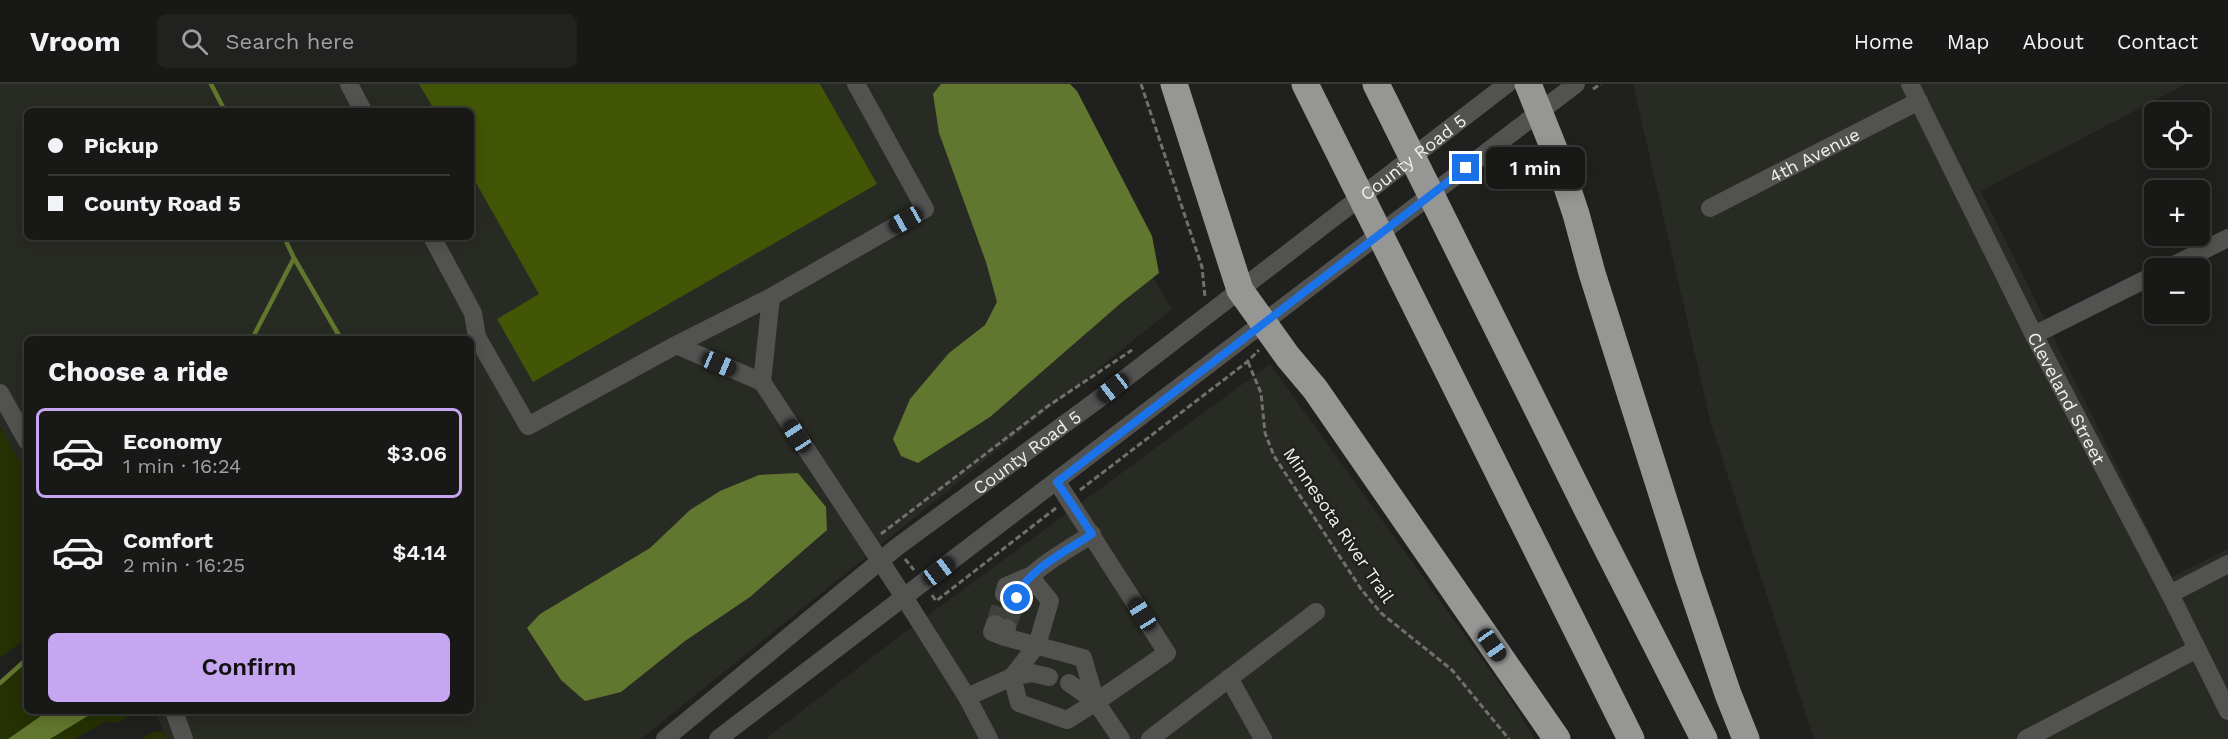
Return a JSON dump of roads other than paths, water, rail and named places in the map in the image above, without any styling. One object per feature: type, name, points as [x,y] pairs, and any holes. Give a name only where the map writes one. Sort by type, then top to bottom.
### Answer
[{"type":"highway","points":[[1174,84],[1240,290],[1288,357],[1315,389],[1557,739]]},
{"type":"highway","points":[[1305,84],[1631,739]]},
{"type":"highway","points":[[1376,84],[1704,739]]},
{"type":"highway","points":[[1528,84],[1576,214],[1592,273],[1692,587],[1728,694],[1746,739]]},
{"type":"street","points":[[348,84],[361,108]]},
{"type":"street","points":[[434,240],[473,313],[477,337],[528,426],[676,345],[771,297],[926,209],[856,84]]},
{"type":"street","name":"County Road 5","points":[[665,739],[879,562],[1096,401],[1507,84]]},
{"type":"street","points":[[718,739],[1576,84]]},
{"type":"street","name":"Cleveland Street","points":[[1910,84],[2034,335],[2170,594],[2228,711]]},
{"type":"street","name":"4th Avenue","points":[[1710,208],[1919,101]]},
{"type":"street","points":[[2188,258],[2228,238]]},
{"type":"street","points":[[2034,335],[2144,280]]},
{"type":"street","points":[[762,382],[771,297]]},
{"type":"street","points":[[676,345],[762,382],[904,597],[967,697],[989,739]]},
{"type":"street","points":[[0,393],[24,436]]},
{"type":"street","points":[[1012,677],[1019,703],[1067,720],[1167,653],[1057,482]]},
{"type":"street","points":[[1010,596],[1019,590],[1030,576],[1092,534]]},
{"type":"street","points":[[2170,594],[2228,564]]},
{"type":"street","points":[[1012,677],[1037,645],[1050,601],[1030,576]]},
{"type":"street","points":[[1150,739],[1316,612]]},
{"type":"street","points":[[1002,630],[1037,645],[1083,658],[1096,702],[1121,739]]},
{"type":"street","points":[[2026,739],[2197,649]]},
{"type":"street","points":[[967,697],[1012,677],[1032,673],[1049,677]]},
{"type":"street","points":[[1229,678],[1263,739]]},
{"type":"street","points":[[1069,683],[1096,702]]},
{"type":"street","points":[[175,714],[184,739]]},
{"type":"waterway","points":[[211,84],[223,108]]},
{"type":"waterway","points":[[285,240],[339,336]]},
{"type":"waterway","points":[[254,336],[294,258]]},
{"type":"waterway","points":[[0,683],[24,662]]},
{"type":"tunnel","points":[[995,624],[1004,594]]},
{"type":"tunnel","points":[[1007,628],[1017,598]]}]
